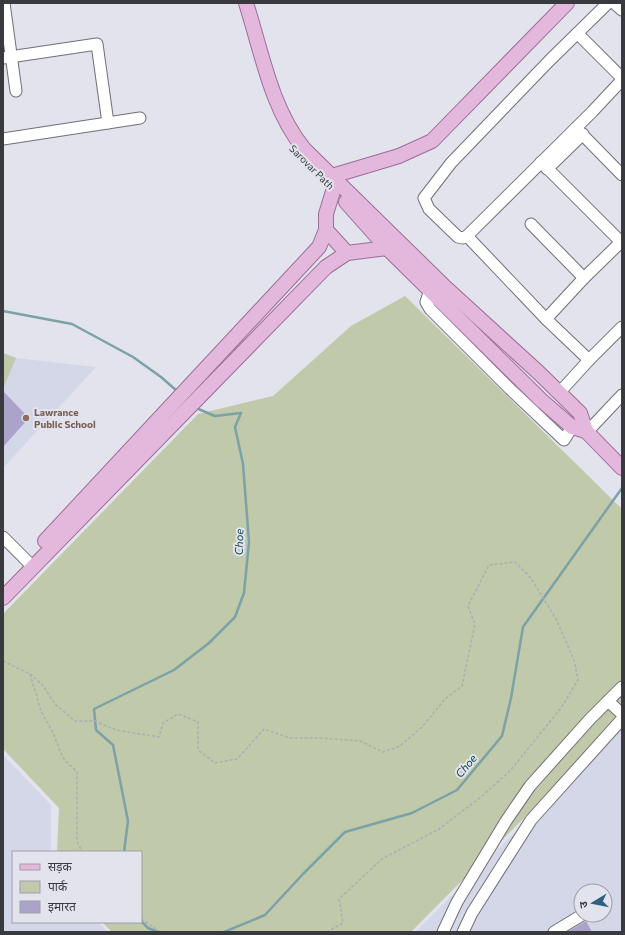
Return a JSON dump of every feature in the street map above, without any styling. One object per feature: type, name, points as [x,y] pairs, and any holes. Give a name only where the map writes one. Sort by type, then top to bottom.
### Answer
[{"type":"main road","name":"Sarovar Path","points":[[238,3],[251,41],[264,94],[285,140],[333,182],[387,248],[541,400],[572,427],[587,431]]},
{"type":"main road","points":[[246,3],[268,78],[280,110],[292,135],[333,182],[532,366],[580,413],[587,431],[622,468]]},
{"type":"main road","points":[[333,182],[399,156],[432,141],[567,3]]},
{"type":"main road","points":[[162,426],[195,380],[319,247],[326,230],[326,214],[333,182]]},
{"type":"main road","points":[[326,230],[347,253]]},
{"type":"main road","points":[[3,598],[30,564],[162,426],[205,391],[326,267],[347,253],[387,248]]},
{"type":"main road","points":[[195,380],[205,391]]},
{"type":"main road","points":[[3,585],[30,564]]},
{"type":"street","points":[[4,3],[7,58],[16,91]]},
{"type":"street","points":[[578,34],[622,79],[579,131],[544,166],[467,236],[463,238],[458,237],[429,209],[424,198],[450,163],[549,61],[608,3]]},
{"type":"street","points":[[614,3],[622,10]]},
{"type":"street","points":[[7,58],[97,44],[108,123]]},
{"type":"street","points":[[3,139],[140,118]]},
{"type":"street","points":[[579,131],[622,176]]},
{"type":"street","points":[[544,166],[621,242],[584,278],[546,319]]},
{"type":"street","points":[[531,224],[584,278]]},
{"type":"street","points":[[467,236],[546,319],[589,360]]},
{"type":"street","points":[[560,393],[589,360],[622,328]]},
{"type":"street","points":[[587,431],[622,396]]},
{"type":"street","points":[[3,537],[30,564]]},
{"type":"street","points":[[443,932],[461,895],[506,821],[530,786],[608,701],[622,688]]},
{"type":"street","points":[[608,701],[622,714]]},
{"type":"street","points":[[463,932],[472,914],[534,816],[622,719]]},
{"type":"street","points":[[554,932],[573,920]]},
{"type":"path","points":[[3,660],[30,674],[42,684],[55,704],[75,721],[95,721],[116,730],[159,737],[163,723],[178,714],[198,722],[198,750],[215,763],[237,759],[264,729],[290,738],[320,738],[360,741],[383,752],[400,746],[422,727],[445,699],[462,686],[475,624],[468,606],[472,596],[489,565],[515,562],[531,578],[556,619],[574,660],[578,680],[561,708],[510,771],[481,797],[439,829],[382,859],[338,899],[343,923],[327,932]]},
{"type":"path","points":[[30,674],[41,711],[53,733],[63,758],[77,772],[77,841],[82,851]]},
{"type":"path","points":[[142,921],[161,932]]},
{"type":"shaded area","name":"Lawrance Public School","points":[[3,353],[16,358],[96,367],[3,468]]},
{"type":"shaded area","points":[[622,725],[622,932],[415,932]]},
{"type":"shaded area","points":[[3,755],[51,805],[51,851],[12,851],[12,923],[99,923],[108,932],[3,932]]},
{"type":"green space","points":[[405,296],[622,509],[622,719],[411,932],[112,932],[103,923],[142,923],[142,851],[57,851],[59,808],[3,749],[3,614],[198,414],[273,396],[351,326]]},
{"type":"green space","points":[[3,353],[16,358],[3,389]]},
{"type":"building","points":[[3,391],[29,418],[3,447]]},
{"type":"building","points":[[583,923],[587,923],[592,932],[567,932]]},
{"type":"waterway","name":"Choe","points":[[3,311],[72,324],[133,357],[161,377],[177,391]]},
{"type":"waterway","name":"Choe","points":[[124,851],[128,821],[113,745],[96,730],[94,709],[174,670],[209,643],[235,617],[244,593],[249,542],[243,464],[235,427],[241,413],[215,416],[196,408]]},
{"type":"waterway","name":"Choe","points":[[224,932],[265,915],[345,832],[412,813],[457,790],[502,736],[511,698],[523,627],[622,488]]},
{"type":"waterway","name":"Choe","points":[[142,922],[148,928],[158,932]]},
{"type":"place","name":"Lawrance Public School","points":[[26,418]]}]
